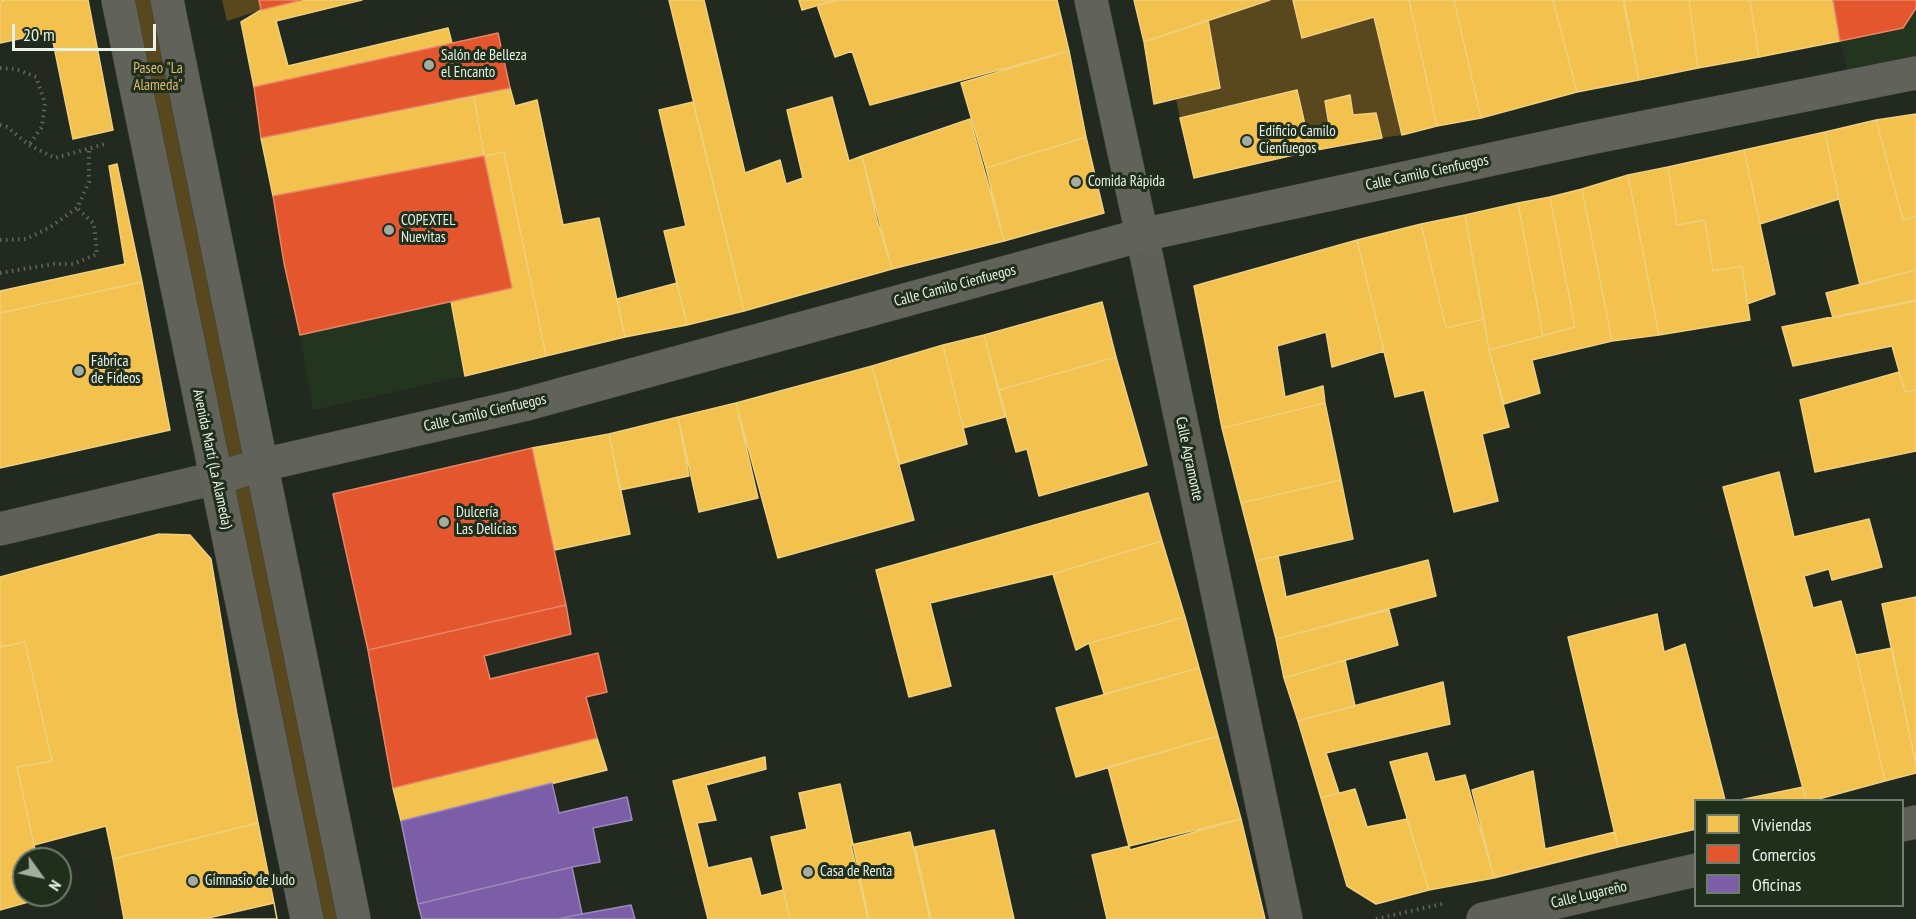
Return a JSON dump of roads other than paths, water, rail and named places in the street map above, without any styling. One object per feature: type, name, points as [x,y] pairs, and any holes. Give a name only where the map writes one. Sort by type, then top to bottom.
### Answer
[{"type":"main road","name":"Avenida Martí (La Alameda)","points":[[118,0],[307,919]]},
{"type":"main road","points":[[167,0],[354,919]]},
{"type":"main road","name":"Calle Agramonte","points":[[1091,0],[1142,235]]},
{"type":"main road","name":"Calle Camilo Cienfuegos","points":[[216,478],[262,465],[523,405],[1142,235],[1585,139],[1916,73]]},
{"type":"street","name":"Calle Agramonte","points":[[1142,235],[1286,919]]},
{"type":"street","name":"Calle Camilo Cienfuegos","points":[[0,529],[216,478]]},
{"type":"street","name":"Calle Lugareño","points":[[1483,919],[1694,870]]},
{"type":"place","name":"Salón de Belleza el Encanto","points":[[429,65]]},
{"type":"place","name":"Edificio Camilo Cienfuegos","points":[[1247,141]]},
{"type":"place","name":"Comida Rápida","points":[[1076,182]]},
{"type":"place","name":"COPEXTEL Nuevitas","points":[[389,230]]},
{"type":"place","name":"Fábrica de Fideos","points":[[79,371]]},
{"type":"place","name":"Dulcería Las Delicias","points":[[444,522]]},
{"type":"place","name":"Casa de Renta","points":[[808,872]]},
{"type":"place","name":"Gimnasio de Judo","points":[[193,881]]},
{"type":"park label","name":"Paseo \"La Alameda\"","points":[[158,78]]}]
